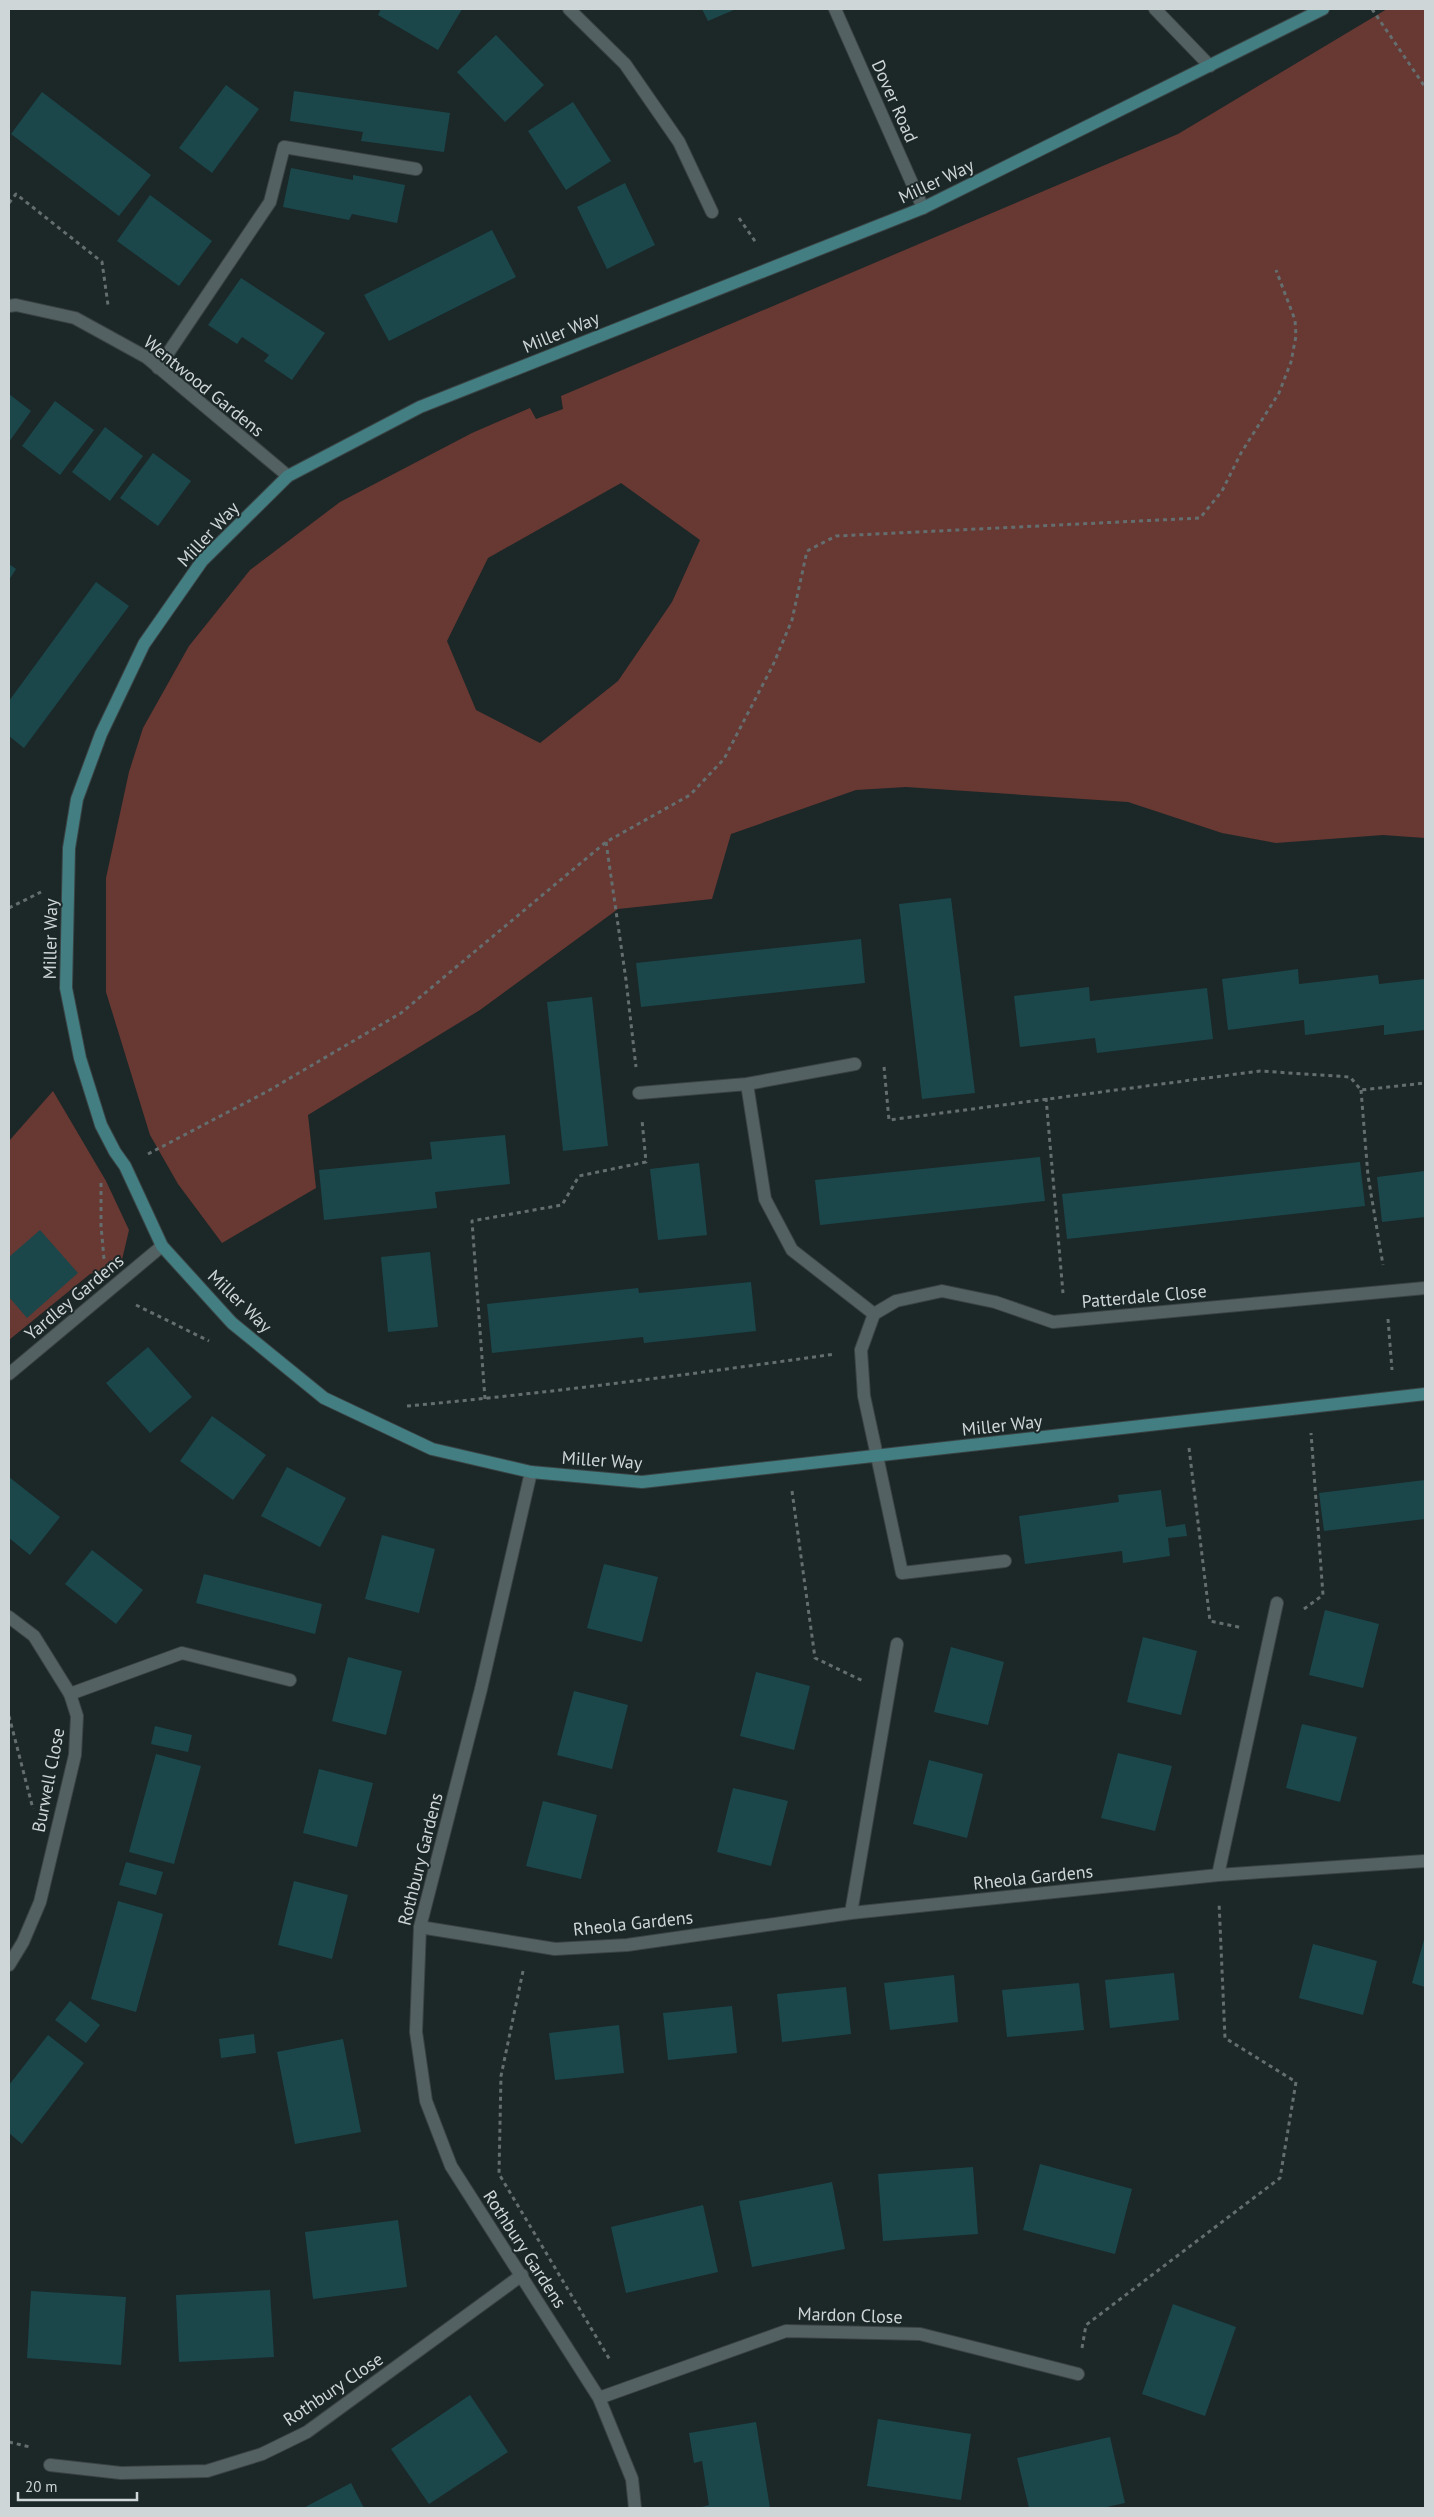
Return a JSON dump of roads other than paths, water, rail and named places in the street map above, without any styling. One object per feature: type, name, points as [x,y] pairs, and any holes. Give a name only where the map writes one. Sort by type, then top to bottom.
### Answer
[{"type":"street","points":[[569,9],[631,72],[680,142],[712,212]]},
{"type":"street","name":"Dover Road","points":[[835,9],[924,208]]},
{"type":"street","points":[[1155,9],[1210,66]]},
{"type":"street","name":"Miller Way","points":[[1323,9],[924,208],[420,407],[288,476],[202,561],[144,644],[101,734],[78,799],[69,848],[66,988],[80,1058],[101,1125],[115,1152],[125,1166],[162,1246],[232,1323],[324,1398],[432,1449],[531,1472],[642,1482],[1425,1394]]},
{"type":"street","points":[[158,368],[270,202],[284,147],[416,169]]},
{"type":"street","name":"Wentwood Gardens","points":[[9,306],[75,318],[146,357],[288,476]]},
{"type":"street","points":[[639,1093],[747,1084],[855,1064]]},
{"type":"street","points":[[747,1084],[765,1200],[792,1250],[874,1314],[861,1350],[864,1396],[902,1573],[1005,1561]]},
{"type":"street","name":"Yardley Gardens","points":[[9,1374],[162,1246]]},
{"type":"street","name":"Patterdale Close","points":[[874,1314],[896,1301],[942,1291],[995,1302],[1053,1322],[1425,1288]]},
{"type":"street","name":"Rothbury Gardens","points":[[531,1472],[481,1689],[420,1927],[416,2032],[426,2101],[451,2166],[599,2398],[632,2479],[635,2508]]},
{"type":"street","points":[[1218,1875],[1276,1603]]},
{"type":"street","name":"Burwell Close","points":[[9,1617],[34,1636],[70,1694],[77,1716],[75,1754],[40,1902],[23,1942],[9,1965]]},
{"type":"street","points":[[851,1913],[897,1644]]},
{"type":"street","points":[[70,1694],[182,1654],[290,1680]]},
{"type":"street","name":"Rheola Gardens","points":[[420,1927],[555,1949],[627,1944],[851,1913],[1218,1875],[1425,1861]]},
{"type":"street","name":"Rothbury Close","points":[[50,2464],[121,2474],[207,2471],[262,2454],[307,2432],[522,2275]]},
{"type":"street","name":"Mardon Close","points":[[599,2398],[786,2331],[920,2334],[1078,2374]]}]
